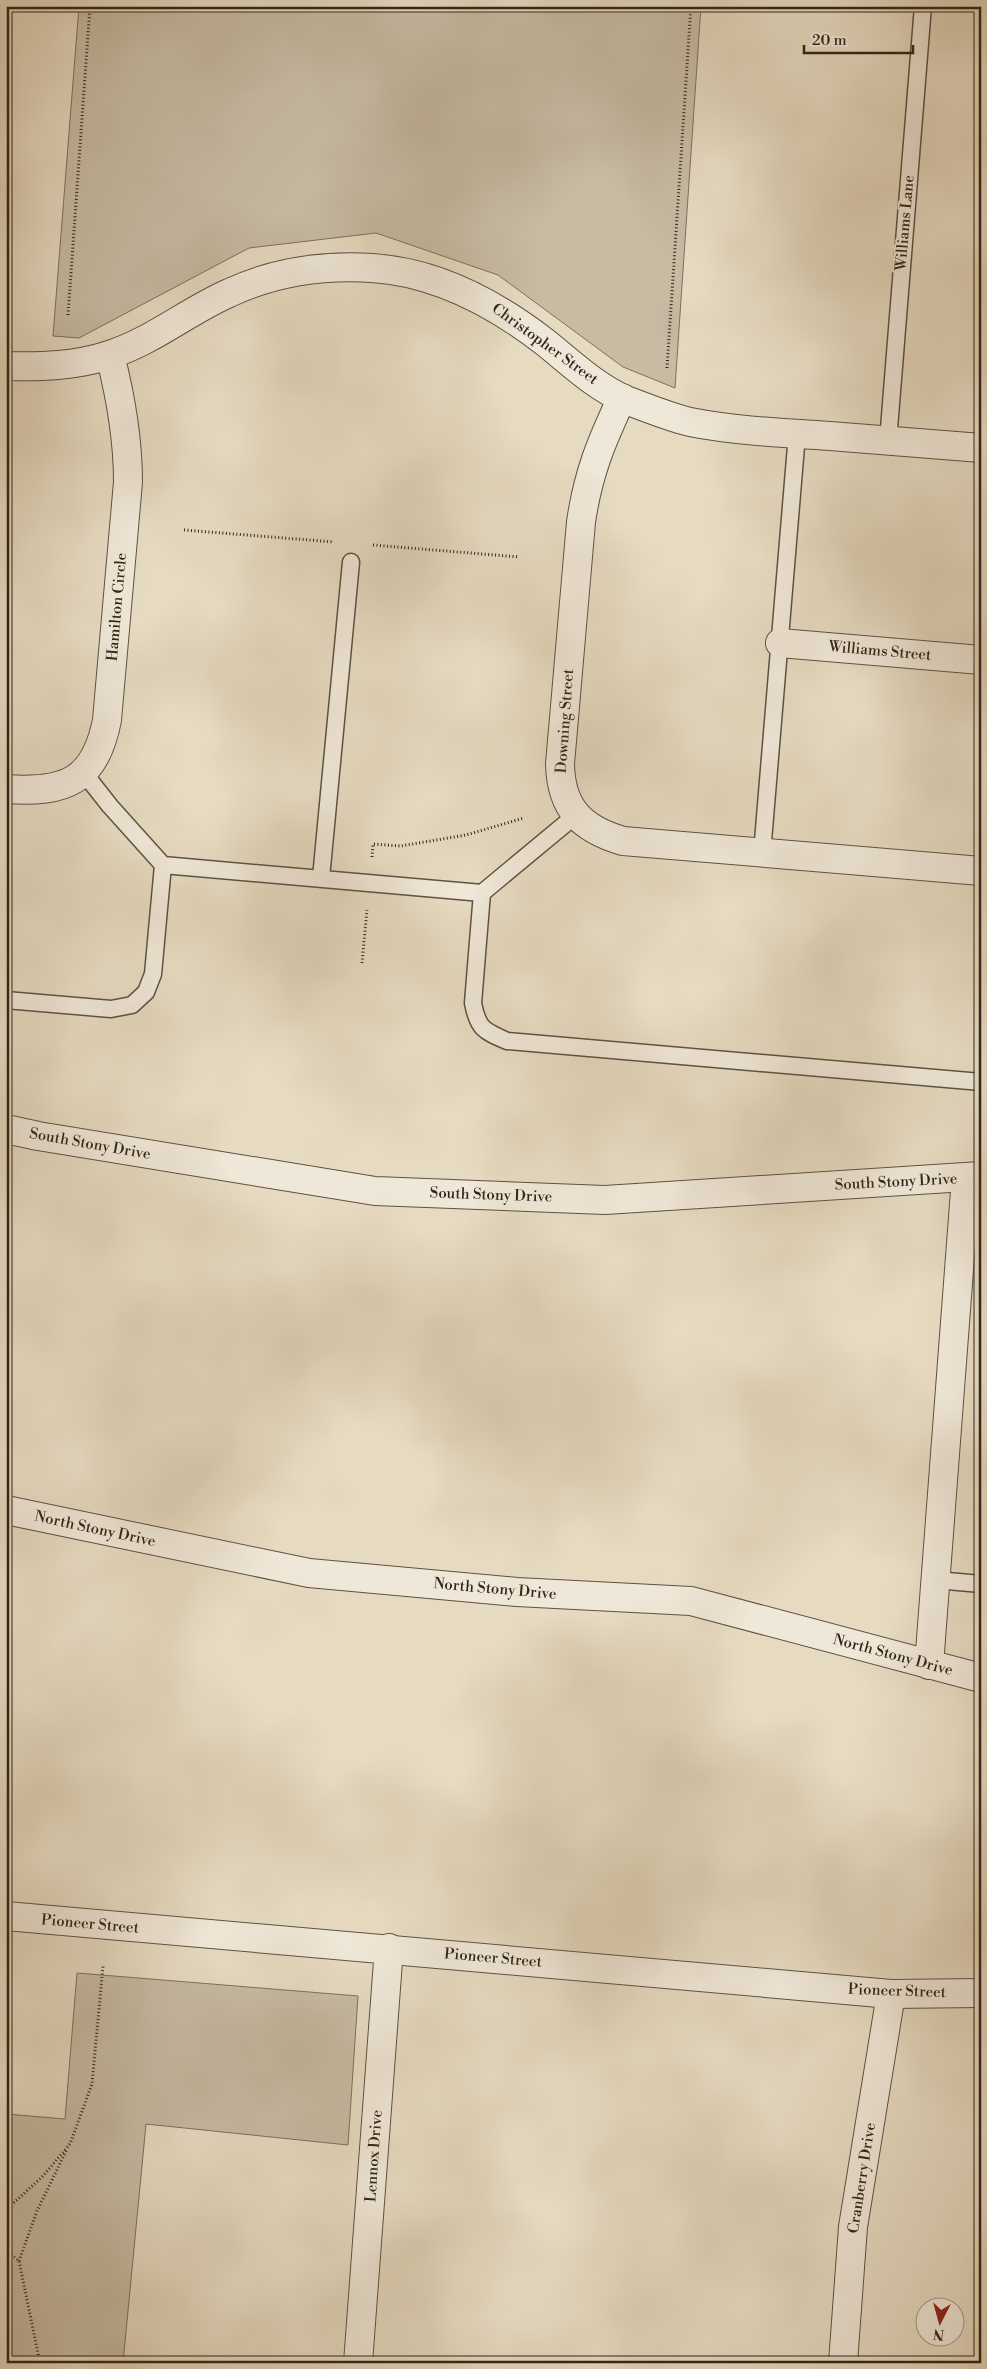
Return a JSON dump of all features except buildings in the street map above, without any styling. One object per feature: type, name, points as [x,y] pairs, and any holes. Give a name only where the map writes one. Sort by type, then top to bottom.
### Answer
[{"type":"street","name":"Christopher Street","points":[[6,366],[41,367],[77,363],[110,354],[165,329],[228,293],[261,280],[295,272],[335,267],[375,268],[433,281],[486,302],[519,322],[584,373],[622,398],[688,421],[797,434],[981,448]]},
{"type":"street","name":"Hamilton Circle","points":[[6,789],[47,789],[68,783],[84,773],[94,761],[103,742],[107,720],[128,482],[128,450],[125,422],[110,354]]},
{"type":"street","name":"Downing Street","points":[[622,398],[594,460],[586,488],[581,522],[560,764],[564,798],[576,815],[603,835],[623,841],[981,871]]},
{"type":"street","name":"Williams Street","points":[[780,643],[981,660]]},
{"type":"street","name":"South Stony Drive","points":[[6,1128],[38,1136],[375,1190],[605,1200],[974,1177]]},
{"type":"street","points":[[929,1665],[974,1177]]},
{"type":"street","name":"North Stony Drive","points":[[6,1510],[309,1573],[517,1592],[691,1601],[981,1678]]},
{"type":"street","name":"Pioneer Street","points":[[6,1916],[389,1948],[891,1994],[981,1993]]},
{"type":"street","name":"Lennox Drive","points":[[358,2363],[389,1948]]},
{"type":"street","name":"Cranberry Drive","points":[[843,2363],[853,2227],[891,1994]]},
{"type":"lane","name":"Williams Lane","points":[[888,441],[923,6]]},
{"type":"lane","points":[[762,853],[797,434]]},
{"type":"lane","points":[[321,878],[350,562]]},
{"type":"lane","points":[[84,773],[163,865],[482,893],[576,815]]},
{"type":"lane","points":[[6,1000],[111,1009],[132,1005],[146,992],[153,974],[163,865]]},
{"type":"lane","points":[[482,893],[473,1004],[476,1021],[488,1033],[507,1041],[981,1082]]},
{"type":"lane","points":[[936,1580],[981,1584]]},
{"type":"path","points":[[68,316],[90,6]]},
{"type":"path","points":[[667,368],[691,6]]},
{"type":"path","points":[[40,2363],[19,2261],[37,2211],[70,2144],[92,2084],[103,1966]]},
{"type":"path","points":[[6,2210],[43,2176],[70,2144]]},
{"type":"path","points":[[6,2250],[19,2261]]},
{"type":"shaded area","points":[[79,6],[701,6],[675,388],[623,367],[498,275],[376,233],[249,248],[79,338],[53,336]]},
{"type":"shaded area","points":[[77,1973],[358,1996],[348,2145],[146,2124],[123,2363],[6,2363],[6,2114],[65,2119]]}]
